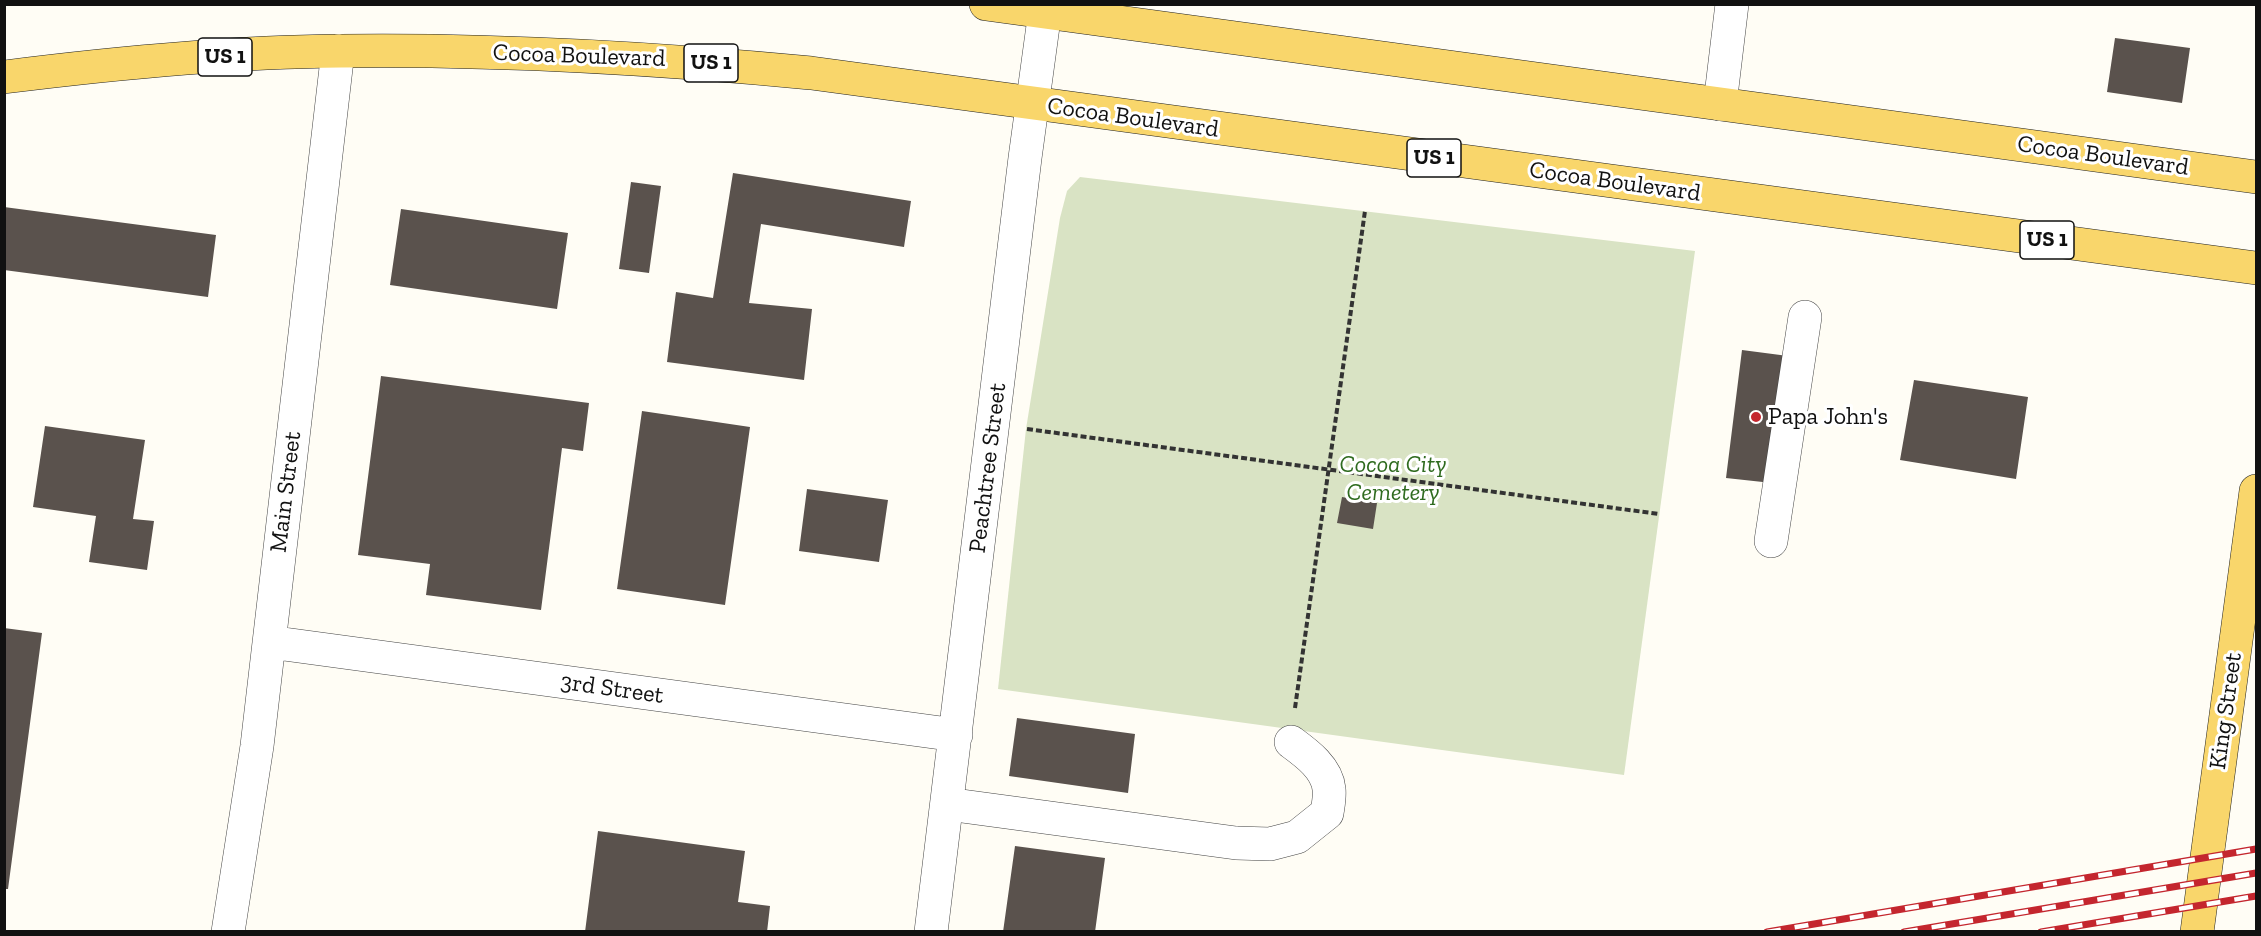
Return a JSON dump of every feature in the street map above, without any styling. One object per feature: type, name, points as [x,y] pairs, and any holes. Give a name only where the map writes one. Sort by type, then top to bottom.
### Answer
[{"type":"main road","name":"Cocoa Boulevard","points":[[986,4],[1046,8],[1720,104],[2256,177]]},
{"type":"main road","name":"Cocoa Boulevard","points":[[4,77],[61,69],[198,58],[338,51],[559,54],[688,61],[811,73],[2256,268]]},
{"type":"main road","name":"King Street","points":[[2197,932],[2256,491]]},
{"type":"street","points":[[1720,104],[1732,4]]},
{"type":"street","name":"Peachtree Street","points":[[931,932],[1032,104],[1046,8]]},
{"type":"street","name":"Main Street","points":[[228,932],[257,746],[338,51]]},
{"type":"street","points":[[1771,541],[1805,317]]},
{"type":"street","name":"3rd Street","points":[[269,642],[956,735]]},
{"type":"street","points":[[947,804],[1236,843],[1270,844],[1297,837],[1327,813],[1329,788],[1320,768],[1308,754],[1291,742]]},
{"type":"path","points":[[1291,742],[1365,211]]},
{"type":"path","points":[[993,425],[1659,514]]},
{"type":"green space","name":"Cocoa City Cemetery","points":[[1080,177],[1695,251],[1624,775],[998,689],[1026,429],[1060,218],[1067,191]]},
{"type":"building","points":[[2115,38],[2190,48],[2182,103],[2107,92]]},
{"type":"building","points":[[733,173],[911,201],[904,247],[761,224],[749,303],[812,309],[804,380],[667,362],[676,292],[713,298]]},
{"type":"building","points":[[631,182],[661,186],[649,273],[619,269]]},
{"type":"building","points":[[4,207],[216,235],[208,297],[4,270]]},
{"type":"building","points":[[401,209],[568,233],[557,309],[390,285]]},
{"type":"building","points":[[1742,350],[1788,356],[1772,483],[1726,478]]},
{"type":"building","points":[[381,376],[589,403],[583,451],[562,448],[541,610],[426,595],[430,564],[358,555]]},
{"type":"building","points":[[1914,380],[2028,397],[2016,479],[1900,460]]},
{"type":"building","points":[[642,411],[750,427],[725,605],[617,589]]},
{"type":"building","points":[[45,426],[145,440],[133,519],[154,521],[147,570],[89,562],[96,516],[33,507]]},
{"type":"building","points":[[807,489],[888,500],[879,562],[799,551]]},
{"type":"building","points":[[1342,497],[1377,503],[1373,529],[1337,523]]},
{"type":"building","points":[[4,628],[42,633],[8,889],[4,889]]},
{"type":"building","points":[[1017,718],[1135,734],[1128,793],[1009,776]]},
{"type":"building","points":[[598,831],[745,851],[738,902],[770,906],[767,932],[585,932]]},
{"type":"building","points":[[1015,846],[1105,858],[1095,932],[1003,932]]},
{"type":"railway","points":[[1767,932],[2256,849]]},
{"type":"railway","points":[[1904,932],[2256,873]]},
{"type":"railway","points":[[2041,932],[2256,896]]},
{"type":"place","name":"Papa John's","points":[[1756,417]]}]
